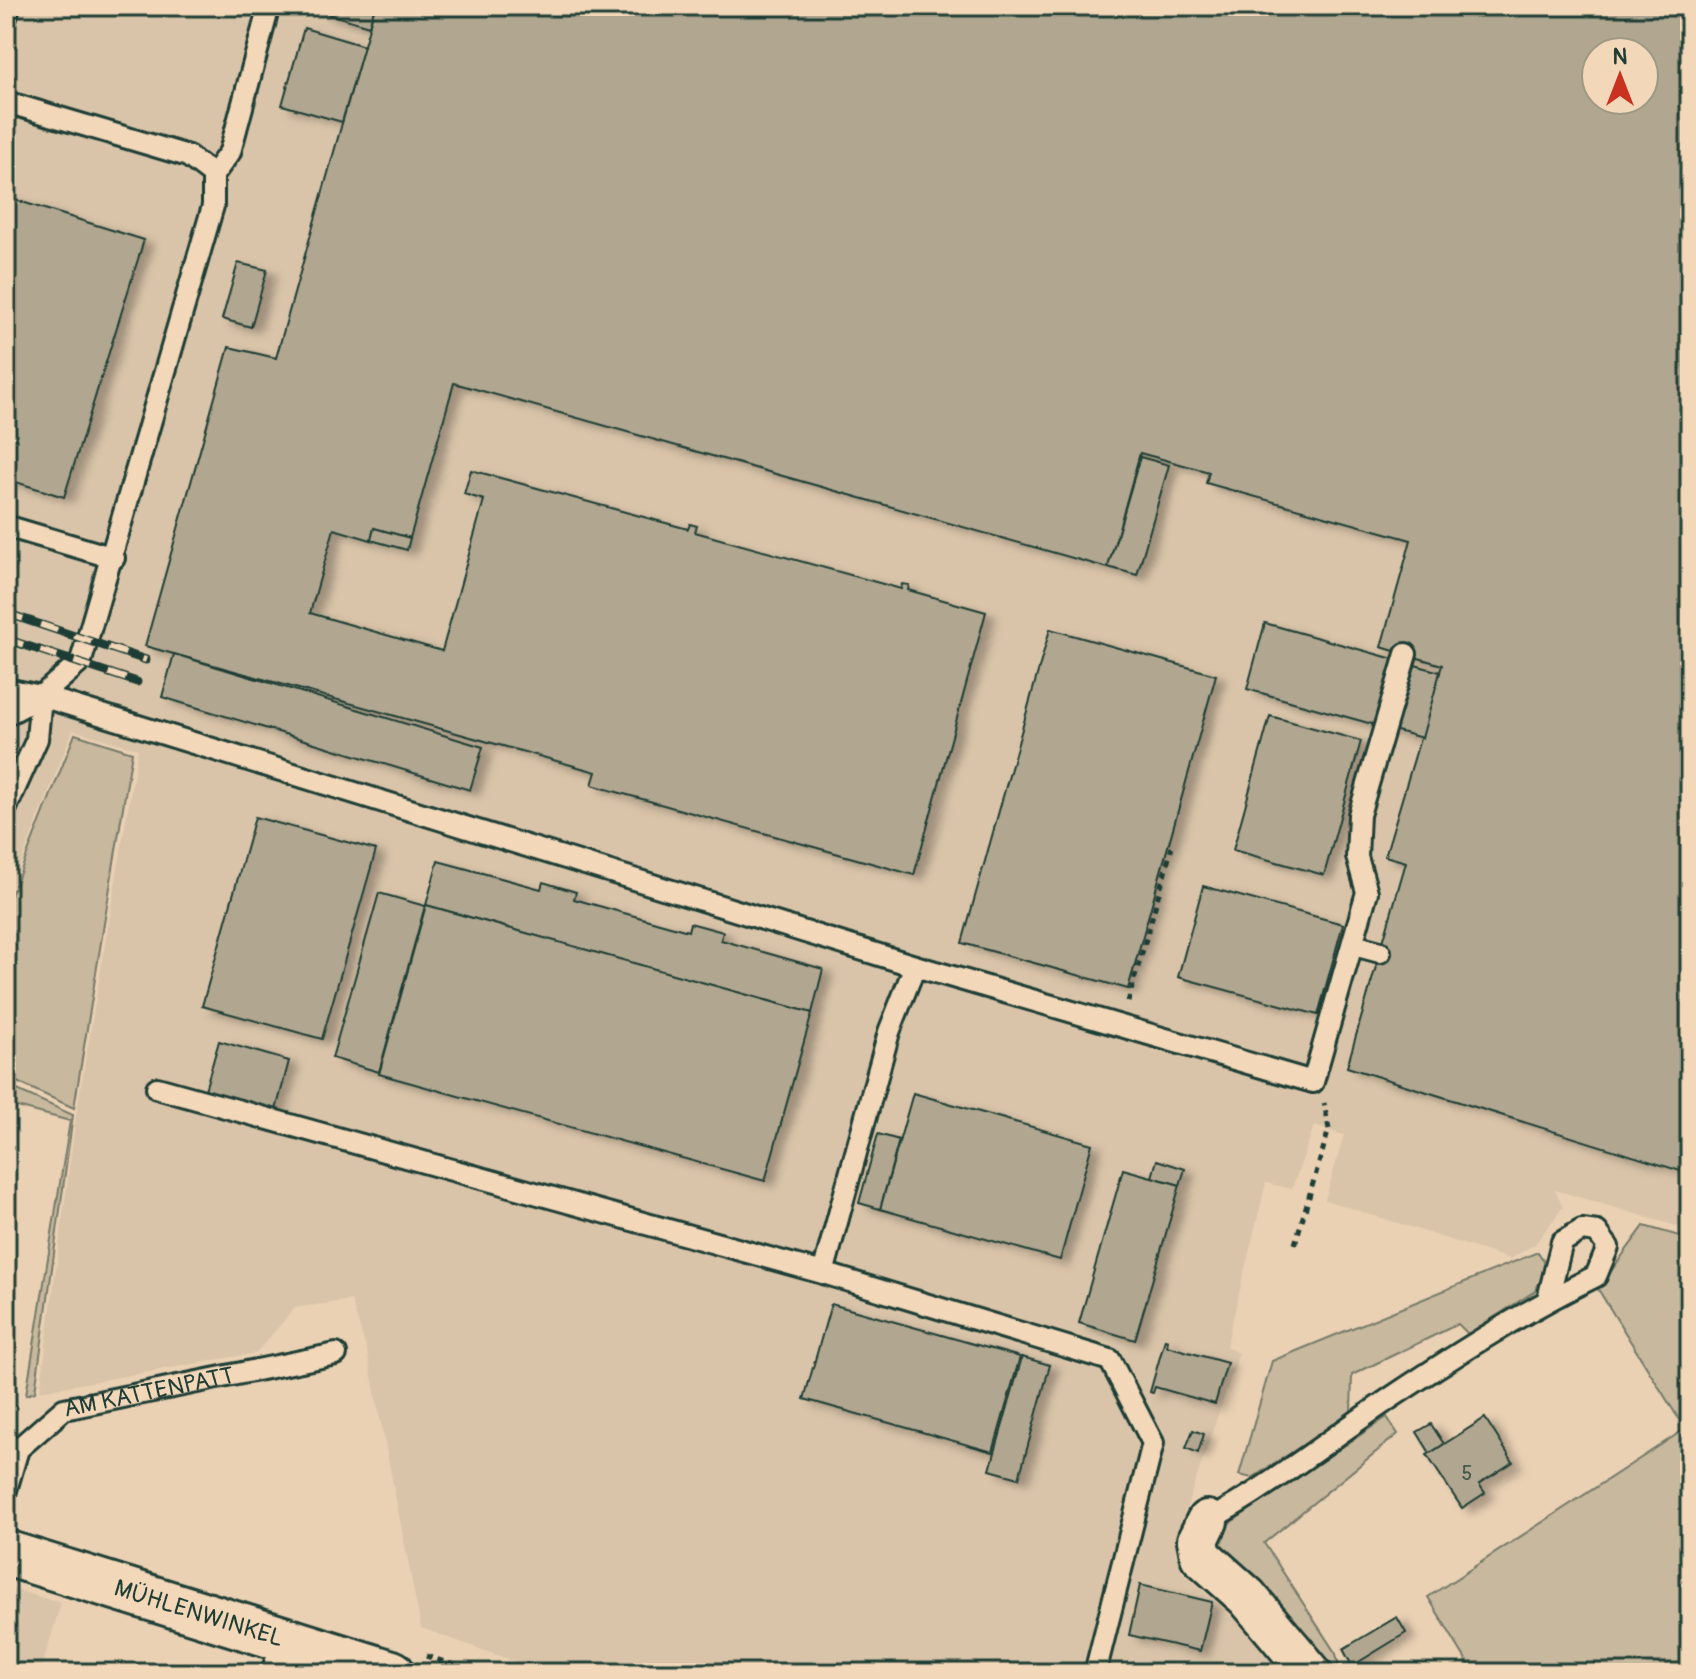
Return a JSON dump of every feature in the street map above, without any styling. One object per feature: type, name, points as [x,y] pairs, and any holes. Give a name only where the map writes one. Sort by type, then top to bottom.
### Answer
[{"type":"street","points":[[1207,1521],[1198,1540],[1201,1556],[1247,1597],[1311,1673]]},
{"type":"street","name":"MÜHLENWINKEL","points":[[6,1553],[278,1656],[392,1673]]},
{"type":"lane","points":[[6,17],[9,6]]},
{"type":"lane","points":[[6,715],[41,696],[81,661],[114,558],[213,206],[213,175],[230,152],[269,6]]},
{"type":"lane","points":[[6,102],[188,156],[213,175]]},
{"type":"lane","points":[[6,526],[114,558]]},
{"type":"lane","points":[[6,689],[41,696],[915,966],[1313,1082],[1367,892],[1357,857],[1359,815],[1406,654]]},
{"type":"lane","points":[[6,808],[37,739],[41,696]]},
{"type":"lane","points":[[1354,945],[1380,952]]},
{"type":"lane","points":[[823,1273],[889,1032],[915,966]]},
{"type":"lane","points":[[157,1088],[823,1273],[1110,1360],[1153,1443],[1095,1673]]},
{"type":"lane","points":[[1207,1521],[1237,1505],[1396,1394],[1548,1299]]},
{"type":"lane","name":"AM KATTENPATT","points":[[6,1490],[18,1449],[64,1409],[336,1354]]},
{"type":"path","points":[[1122,1026],[1172,847]]},
{"type":"path","points":[[1295,1244],[1329,1129],[1324,1100],[1313,1082]]},
{"type":"shaded area","points":[[6,6],[1690,6],[1690,1230],[1555,1190],[1563,1207],[1535,1244],[1510,1259],[1325,1200],[1344,1135],[1314,1126],[1292,1189],[1266,1183],[1226,1347],[1239,1353],[1179,1530],[1175,1551],[1182,1572],[1276,1654],[1290,1673],[547,1673],[421,1628],[367,1351],[351,1300],[295,1308],[256,1353],[40,1391],[76,1116],[138,749],[73,730],[6,901]]},
{"type":"shaded area","points":[[75,734],[132,752],[74,1108],[6,1077],[6,908]]},
{"type":"shaded area","points":[[6,1085],[73,1115],[35,1392],[26,1395],[70,1121],[6,1104]]},
{"type":"shaded area","points":[[1644,1226],[1690,1239],[1690,1673],[1474,1673],[1428,1597],[1685,1429],[1598,1289]]},
{"type":"shaded area","points":[[1538,1252],[1548,1267],[1535,1291],[1468,1334],[1458,1324],[1352,1375],[1351,1414],[1252,1478],[1239,1475],[1272,1361]]},
{"type":"shaded area","points":[[1387,1417],[1398,1434],[1264,1543],[1336,1654],[1341,1673],[1327,1673],[1216,1547],[1221,1529]]},
{"type":"shaded area","points":[[6,1587],[61,1603],[40,1673],[6,1673]]},
{"type":"building","points":[[321,6],[375,6],[369,26],[319,11]]},
{"type":"building","points":[[375,6],[1690,6],[1690,1174],[1347,1067],[1406,862],[1385,856],[1442,665],[1381,647],[1411,540],[1206,483],[1209,472],[1140,453],[1108,568],[454,383],[410,538],[374,528],[371,540],[334,529],[310,613],[442,651],[484,500],[464,494],[471,470],[688,529],[690,524],[697,526],[695,532],[901,589],[902,584],[909,585],[908,590],[986,612],[914,875],[592,785],[596,772],[145,646],[229,347],[276,358]]},
{"type":"building","points":[[304,28],[364,46],[342,122],[282,105]]},
{"type":"building","points":[[6,197],[144,240],[64,497],[6,479]]},
{"type":"building","points":[[238,263],[267,270],[251,327],[222,319]]},
{"type":"building","points":[[1140,457],[1169,465],[1137,575],[1108,567]]},
{"type":"building","points":[[374,528],[410,538],[407,550],[371,540]]},
{"type":"building","points":[[1265,623],[1440,672],[1422,738],[1247,689]]},
{"type":"building","points":[[1050,629],[1216,675],[1128,989],[962,943]]},
{"type":"building","points":[[174,654],[483,747],[470,790],[162,697]]},
{"type":"building","points":[[1270,716],[1361,741],[1324,875],[1233,850]]},
{"type":"building","points":[[255,817],[376,850],[322,1039],[202,1006]]},
{"type":"building","points":[[438,861],[541,889],[543,882],[576,892],[574,899],[688,931],[690,923],[723,932],[721,940],[823,969],[812,1013],[426,905]]},
{"type":"building","points":[[1203,886],[1343,924],[1318,1015],[1178,977]]},
{"type":"building","points":[[379,893],[425,906],[379,1072],[332,1058]]},
{"type":"building","points":[[426,905],[812,1013],[765,1181],[379,1074]]},
{"type":"building","points":[[219,1041],[289,1061],[276,1110],[205,1090]]},
{"type":"building","points":[[913,1093],[1092,1144],[1060,1260],[880,1209]]},
{"type":"building","points":[[878,1134],[899,1140],[880,1209],[859,1203]]},
{"type":"building","points":[[1157,1160],[1185,1169],[1180,1185],[1152,1177]]},
{"type":"building","points":[[1123,1169],[1180,1185],[1135,1340],[1079,1323]]},
{"type":"building","points":[[831,1304],[1020,1357],[993,1452],[804,1399]]},
{"type":"building","points":[[1165,1339],[1168,1340],[1167,1346],[1227,1363],[1215,1404],[1155,1387],[1153,1393],[1150,1392]]},
{"type":"building","points":[[1022,1357],[1050,1365],[1019,1478],[990,1470]]},
{"type":"building","points":[[1485,1418],[1513,1462],[1479,1484],[1485,1493],[1462,1508],[1427,1455]]},
{"type":"building","points":[[1431,1424],[1444,1444],[1430,1453],[1417,1432]]},
{"type":"building","points":[[1193,1430],[1204,1434],[1198,1453],[1186,1448]]},
{"type":"building","points":[[1140,1585],[1212,1602],[1200,1651],[1129,1635]]},
{"type":"building","points":[[1397,1617],[1406,1633],[1352,1666],[1343,1649]]},
{"type":"railway","points":[[6,613],[146,660]]},
{"type":"railway","points":[[6,639],[137,682]]}]
